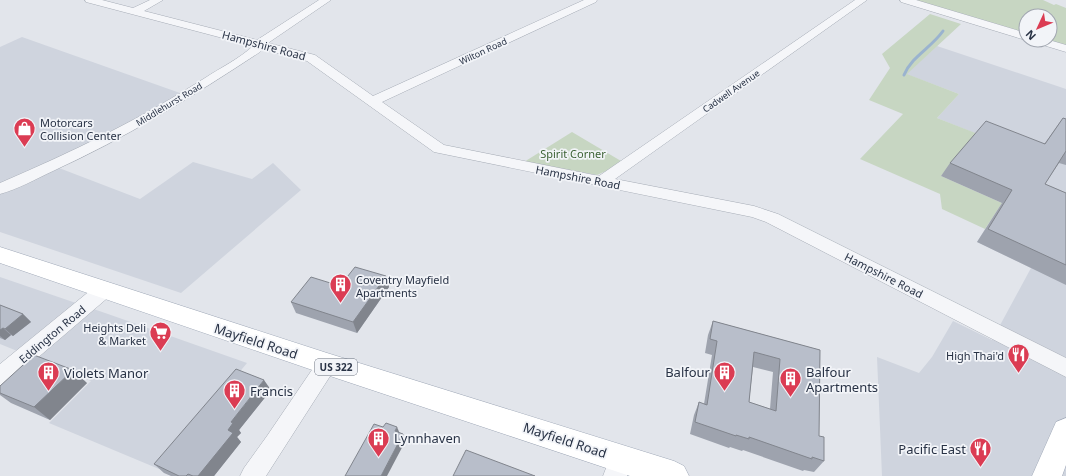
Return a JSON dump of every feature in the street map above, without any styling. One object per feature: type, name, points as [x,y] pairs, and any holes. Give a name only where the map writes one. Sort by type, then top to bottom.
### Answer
[{"type":"main road","name":"Mayfield Road","points":[[0,255],[327,364],[618,467],[674,476]]},
{"type":"main road","points":[[1047,476],[1066,431]]},
{"type":"street","name":"Hampshire Road","points":[[90,0],[311,58],[439,149],[754,212],[772,218],[1066,368]]},
{"type":"street","points":[[135,11],[158,0]]},
{"type":"street","name":"Middlehurst Road","points":[[0,189],[77,155],[129,128],[203,84],[256,50],[265,39],[326,0]]},
{"type":"street","name":"Wilton Road","points":[[374,102],[592,0]]},
{"type":"street","name":"Cadwell Avenue","points":[[601,182],[862,0]]},
{"type":"street","points":[[905,0],[1018,35]]},
{"type":"street","name":"Eddington Road","points":[[0,377],[104,290]]},
{"type":"street","points":[[252,476],[275,444],[327,364]]},
{"type":"shaded area","points":[[22,37],[180,93],[59,168],[140,199],[193,162],[252,179],[273,163],[301,190],[181,293],[0,232],[0,47]]},
{"type":"shaded area","points":[[937,46],[1066,89],[1066,476],[882,476],[877,357],[919,373],[932,357],[953,321],[992,340],[1031,268],[977,242],[1001,203],[977,134],[937,118],[959,94],[906,74]]},
{"type":"shaded area","points":[[0,277],[247,363],[159,469],[49,423],[91,381],[0,344]]},
{"type":"green space","points":[[916,0],[1043,0],[1066,8],[1066,45],[1058,43],[1058,8],[1018,8],[1018,31]]},
{"type":"green space","points":[[930,14],[961,24],[907,74],[959,94],[937,118],[978,134],[941,176],[1002,203],[985,229],[942,209],[940,194],[860,159],[903,114],[869,100],[890,68],[882,54]]},
{"type":"green space","name":"Spirit Corner","points":[[572,132],[621,161],[597,175],[524,162]]},
{"type":"building","points":[[1063,118],[1066,119],[1066,151],[1045,184],[1066,193],[1066,265],[988,229],[1012,190],[950,163],[986,121],[1045,144]]},
{"type":"building","name":"Coventry Mayfield Apartments","points":[[355,267],[386,276],[353,322],[291,302],[311,277],[340,286]]},
{"type":"building","points":[[0,305],[23,314],[5,329],[3,328],[0,330]]},
{"type":"building","points":[[713,321],[820,350],[819,436],[824,437],[824,461],[812,457],[812,459],[749,437],[749,439],[736,436],[695,422],[699,402],[707,405],[717,341],[710,339]],"holes":[[[754,352],[780,359],[776,411],[749,402]]]},
{"type":"building","points":[[34,355],[73,370],[34,407],[0,393],[0,386]]},
{"type":"building","name":"Francis","points":[[236,369],[264,380],[231,422],[233,423],[228,430],[233,433],[198,476],[188,474],[186,476],[179,476],[154,464]]},
{"type":"building","name":"Lynnhaven","points":[[386,423],[397,427],[395,431],[403,434],[381,476],[345,476],[374,424],[383,427]]},
{"type":"building","points":[[466,450],[535,476],[453,476]]},
{"type":"waterway","points":[[904,75],[912,62],[943,31]]},
{"type":"place","name":"Motorcars Collision Center","points":[[24,148]]},
{"type":"place","name":"Coventry Mayfield Apartments","points":[[340,304]]},
{"type":"place","name":"Heights Deli & Market","points":[[161,352]]},
{"type":"place","name":"High Thai'd","points":[[1019,374]]},
{"type":"place","name":"Violets Manor","points":[[49,392]]},
{"type":"place","name":"Balfour","points":[[725,392]]},
{"type":"place","name":"Balfour Apartments","points":[[791,398]]},
{"type":"place","name":"Francis","points":[[235,410]]},
{"type":"place","name":"Lynnhaven","points":[[379,458]]},
{"type":"place","name":"Pacific East","points":[[981,468]]}]
